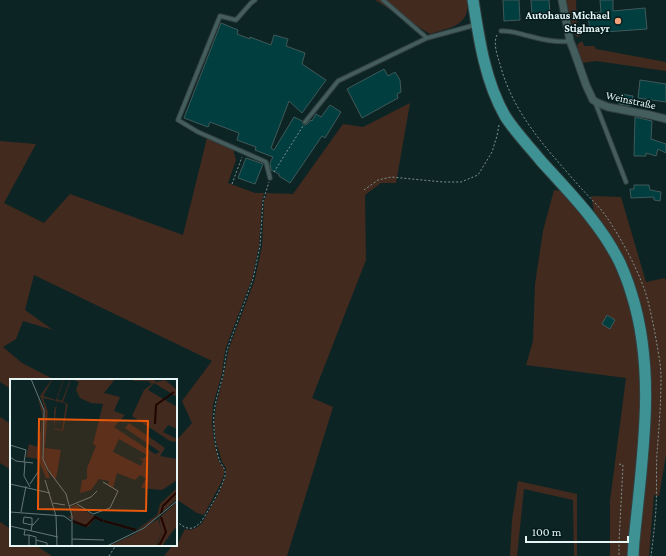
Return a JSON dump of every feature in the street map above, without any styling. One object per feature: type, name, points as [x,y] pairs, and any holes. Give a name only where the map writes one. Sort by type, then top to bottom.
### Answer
[{"type":"main road","points":[[473,0],[483,57],[491,84],[506,117],[526,143],[600,229],[620,264],[636,308],[645,362],[646,385],[644,435],[633,556]]},
{"type":"street","points":[[562,0],[570,40],[580,70],[593,100]]},
{"type":"street","name":"Weinstraße","points":[[593,100],[608,107],[666,119]]},
{"type":"lane","points":[[255,0],[236,20],[220,16],[178,120],[198,132],[266,162],[270,178]]},
{"type":"lane","points":[[383,0],[427,38]]},
{"type":"lane","points":[[305,122],[338,81],[427,38],[477,25]]},
{"type":"lane","points":[[501,31],[510,31],[554,41],[564,42],[570,40]]},
{"type":"lane","points":[[593,100],[626,182]]},
{"type":"path","points":[[501,31],[498,33],[496,38],[501,69],[512,97],[520,112],[544,146],[606,217],[620,237],[634,264],[645,292],[652,317],[661,376],[656,507],[651,556]]},
{"type":"path","points":[[364,190],[378,180],[391,177],[443,182],[461,182],[478,175],[492,152],[499,124],[506,117]]},
{"type":"path","points":[[177,522],[187,528],[192,528],[201,522],[218,492],[225,475],[225,468],[221,462],[215,442],[213,424],[214,405],[223,374],[228,347],[253,279],[260,246],[263,201],[270,178],[305,122]]},
{"type":"path","points":[[232,184],[244,152]]},
{"type":"path","points":[[619,464],[623,465],[619,556]]},
{"type":"path","points":[[109,556],[115,546]]},
{"type":"shaded area","points":[[375,0],[467,0],[467,9],[466,15],[462,21],[451,27],[430,34]]},
{"type":"shaded area","points":[[566,0],[576,0],[577,23],[581,36],[577,37],[575,35]]},
{"type":"shaded area","points":[[580,42],[583,42],[584,46],[594,46],[596,49],[666,62],[666,71],[596,61],[582,63],[577,45]]},
{"type":"shaded area","points":[[410,103],[396,183],[381,183],[365,195],[366,260],[312,398],[333,407],[287,556],[164,556],[172,546],[177,546],[177,542],[178,543],[185,529],[194,529],[202,523],[219,493],[226,476],[226,468],[222,462],[216,442],[214,424],[216,406],[229,348],[255,279],[262,246],[264,201],[267,193],[293,194],[343,124],[363,127]]},
{"type":"shaded area","points":[[207,138],[233,149],[236,160],[228,183],[255,193],[264,193],[262,201],[259,246],[252,279],[226,347],[222,374],[213,405],[212,424],[214,442],[219,462],[224,468],[224,475],[204,515],[197,513],[177,500],[177,440],[192,423],[182,401],[212,361],[34,275],[25,310],[53,330],[23,321],[16,339],[3,347],[22,363],[53,379],[10,379],[10,388],[0,382],[0,141],[36,144],[4,203],[44,223],[70,194],[183,235]]},
{"type":"shaded area","points":[[554,190],[565,192],[586,214],[619,268],[636,322],[641,373],[641,415],[630,556],[610,556],[610,501],[626,378],[526,365],[533,341],[535,284],[543,231]]},
{"type":"shaded area","points":[[591,196],[621,197],[646,282],[665,278],[666,282],[666,455],[659,496],[654,495],[649,556],[637,556],[650,395],[625,263],[594,211]]},
{"type":"shaded area","points":[[0,417],[10,423],[10,469],[0,463]]},
{"type":"shaded area","points":[[518,481],[577,494],[577,556],[574,556],[573,500],[524,489],[517,556],[510,556],[512,520]]},
{"type":"shaded area","points":[[0,522],[10,528],[10,546],[37,546],[52,556],[0,556]]},
{"type":"building","points":[[503,0],[519,0],[520,20],[504,21]]},
{"type":"building","points":[[531,0],[549,0],[550,13],[532,14]]},
{"type":"building","points":[[600,0],[613,0],[613,11],[645,8],[647,29],[590,33],[588,13],[601,12]]},
{"type":"building","points":[[221,23],[238,30],[237,34],[271,45],[274,35],[288,39],[286,46],[305,53],[302,64],[326,80],[302,113],[289,101],[271,148],[274,150],[294,117],[302,121],[305,125],[311,120],[312,121],[316,114],[321,117],[330,105],[341,112],[325,138],[322,136],[290,183],[279,176],[279,174],[271,170],[270,163],[273,157],[255,150],[256,147],[237,140],[239,133],[210,122],[208,127],[184,118]]},
{"type":"building","points":[[384,69],[388,76],[395,72],[400,80],[401,92],[397,94],[398,98],[362,118],[347,89]]},
{"type":"building","points":[[640,80],[666,84],[666,102],[638,98]]},
{"type":"building","points":[[621,94],[633,96],[631,106],[619,104]]},
{"type":"building","points":[[635,117],[652,121],[651,139],[666,144],[666,153],[658,149],[656,156],[646,153],[646,156],[634,156]]},
{"type":"building","points":[[246,158],[263,164],[255,184],[238,178]]},
{"type":"building","points":[[634,185],[649,185],[650,190],[661,192],[660,201],[654,200],[654,197],[631,198],[630,189],[634,189]]},
{"type":"building","points":[[607,315],[615,320],[610,329],[602,324]]},
{"type":"place","name":"Autohaus Michael Stiglmayr","points":[[618,21]]}]
